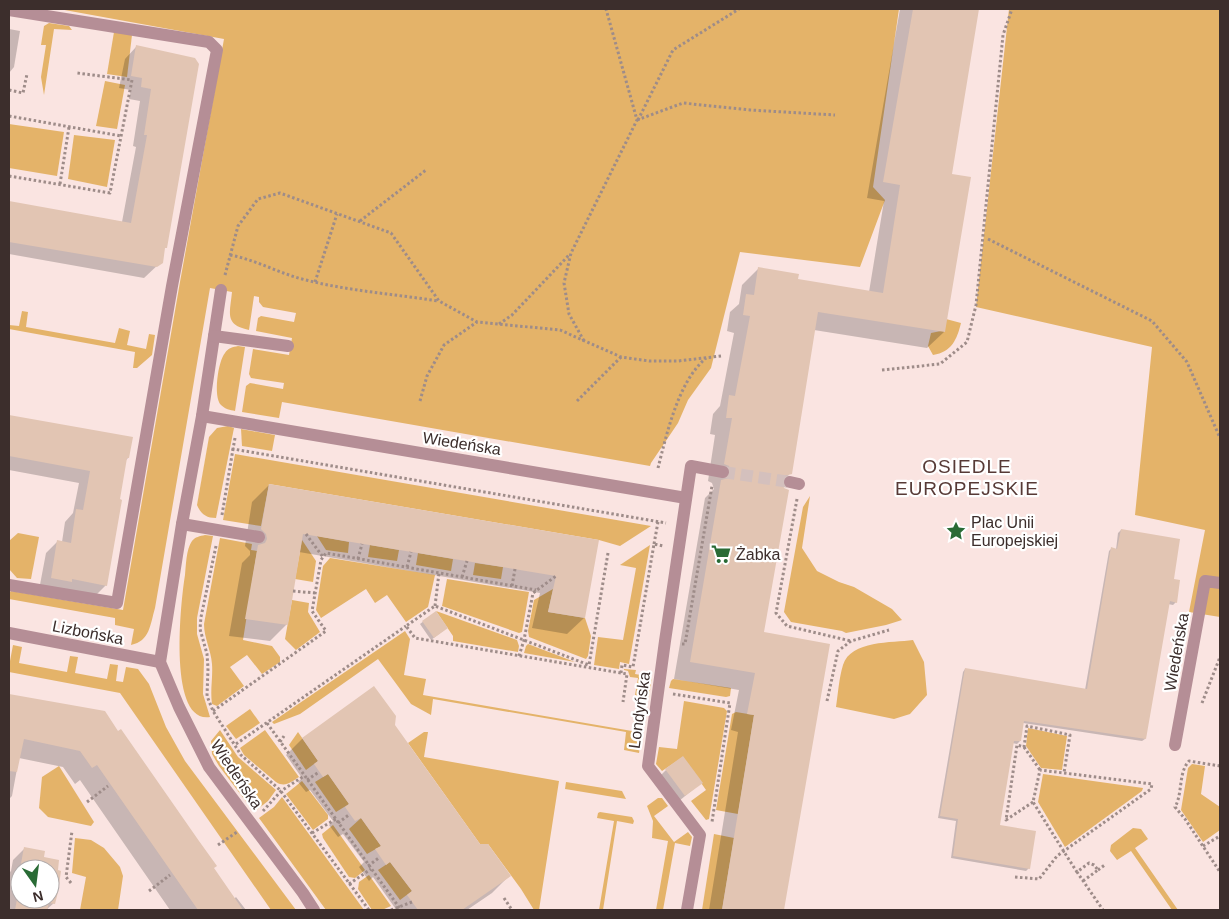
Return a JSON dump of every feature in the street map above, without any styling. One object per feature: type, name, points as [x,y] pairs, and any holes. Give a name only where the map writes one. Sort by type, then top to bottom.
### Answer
[{"type":"street","points":[[9,10],[209,42],[217,50],[172,286],[117,604],[9,585]]},
{"type":"street","points":[[160,662],[182,524],[202,416],[221,290]]},
{"type":"street","points":[[214,336],[288,346]]},
{"type":"street","name":"Wiedeńska","points":[[202,416],[686,498]]},
{"type":"street","points":[[686,498],[691,466],[718,476]]},
{"type":"street","name":"Londyńska","points":[[686,498],[664,641],[648,766],[700,835],[687,910]]},
{"type":"street","points":[[182,524],[260,537]]},
{"type":"street","name":"Wiedeńska","points":[[1175,744],[1205,581],[1220,583]]},
{"type":"street","name":"Lizbońska","points":[[9,634],[160,662]]},
{"type":"street","name":"Wiedeńska","points":[[160,662],[179,708],[209,767],[314,910]]},
{"type":"path","points":[[606,9],[637,120]]},
{"type":"path","points":[[584,341],[568,314],[564,284],[571,253],[673,50],[739,9]]},
{"type":"path","points":[[882,370],[940,364],[968,342],[976,304],[1004,35],[1012,9]]},
{"type":"path","points":[[9,176],[110,193],[132,80],[77,73]]},
{"type":"path","points":[[9,90],[23,93],[27,74]]},
{"type":"path","points":[[637,120],[683,103],[750,110],[835,115]]},
{"type":"path","points":[[9,116],[121,136]]},
{"type":"path","points":[[60,184],[69,127]]},
{"type":"path","points":[[359,222],[426,170]]},
{"type":"path","points":[[221,290],[238,226],[258,199],[280,193],[391,233],[439,301]]},
{"type":"path","points":[[315,282],[337,214]]},
{"type":"path","points":[[988,239],[1152,321],[1187,362],[1220,438]]},
{"type":"path","points":[[498,324],[512,315],[571,253]]},
{"type":"path","points":[[230,255],[245,258],[293,277],[338,288],[439,301],[477,322],[560,330],[621,357],[648,361],[668,361],[720,356]]},
{"type":"path","points":[[420,401],[426,376],[444,345],[477,322]]},
{"type":"path","points":[[577,401],[621,357]]},
{"type":"path","points":[[658,468],[674,407],[698,365],[708,357]]},
{"type":"path","points":[[237,422],[219,530],[201,617],[200,629],[207,661],[207,696],[213,711],[241,755],[281,791],[369,910]]},
{"type":"path","points":[[233,449],[682,526]]},
{"type":"path","points":[[664,641],[685,644],[718,476]]},
{"type":"path","points":[[795,483],[776,613],[787,626],[851,641]]},
{"type":"path","points":[[621,673],[622,665],[633,667],[658,522]]},
{"type":"path","points":[[306,534],[323,556]]},
{"type":"path","points":[[358,559],[362,544]]},
{"type":"path","points":[[654,544],[678,549]]},
{"type":"path","points":[[407,568],[411,552]]},
{"type":"path","points":[[213,711],[326,631],[312,612],[321,560],[326,553],[536,590]]},
{"type":"path","points":[[589,666],[608,553]]},
{"type":"path","points":[[462,577],[467,561]]},
{"type":"path","points":[[512,586],[515,569]]},
{"type":"path","points":[[236,745],[435,606],[439,573]]},
{"type":"path","points":[[519,656],[533,593],[556,576]]},
{"type":"path","points":[[293,591],[315,593]]},
{"type":"path","points":[[435,606],[589,666]]},
{"type":"path","points":[[406,626],[415,638],[589,666],[627,674],[623,702]]},
{"type":"path","points":[[828,701],[838,651],[851,641],[889,630]]},
{"type":"path","points":[[1198,712],[1220,657]]},
{"type":"path","points":[[658,692],[730,703],[710,831]]},
{"type":"path","points":[[267,723],[400,909]]},
{"type":"path","points":[[1024,747],[1040,770],[1033,802],[1006,820],[1016,745],[1024,747],[1026,726],[1070,735],[1064,773]]},
{"type":"path","points":[[280,742],[284,736]]},
{"type":"path","points":[[1220,766],[1189,761],[1184,766],[1180,799],[1175,807],[1220,872]]},
{"type":"path","points":[[1015,877],[1039,878],[1057,856],[1151,789],[1152,784],[1040,770]]},
{"type":"path","points":[[307,780],[319,772]]},
{"type":"path","points":[[259,815],[281,791],[304,776]]},
{"type":"path","points":[[86,802],[108,786]]},
{"type":"path","points":[[1033,802],[1103,910]]},
{"type":"path","points":[[312,834],[350,814]]},
{"type":"path","points":[[71,883],[66,877],[72,831]]},
{"type":"path","points":[[1202,846],[1220,836]]},
{"type":"path","points":[[368,866],[380,857]]},
{"type":"path","points":[[1077,872],[1089,863],[1098,870]]},
{"type":"path","points":[[1083,881],[1106,864]]},
{"type":"path","points":[[350,884],[371,869]]},
{"type":"path","points":[[149,891],[170,875]]},
{"type":"path","points":[[504,898],[512,910]]},
{"type":"path","points":[[391,910],[400,909],[412,902]]},
{"type":"shaded area","points":[[59,9],[899,9],[873,187],[885,200],[860,267],[740,252],[711,368],[688,400],[678,423],[650,466],[282,402],[279,418],[242,412],[246,386],[250,383],[283,389],[284,383],[251,378],[249,374],[253,349],[289,355],[292,338],[256,331],[258,318],[261,316],[294,322],[296,313],[263,307],[259,302],[259,297],[254,296],[249,330],[241,328],[230,317],[232,292],[210,288],[155,608],[146,636],[131,645],[134,629],[115,625],[115,618],[9,599],[9,593],[11,591],[123,610],[224,39]]},
{"type":"shaded area","points":[[1009,9],[1220,9],[1220,617],[1189,612],[1205,530],[1135,515],[1152,347],[976,307]]},
{"type":"shaded area","points":[[49,23],[69,26],[72,30],[54,29],[44,95],[41,77],[46,45],[41,45],[44,26]]},
{"type":"shaded area","points":[[114,32],[132,35],[127,77],[107,74]]},
{"type":"shaded area","points":[[105,81],[125,85],[117,129],[96,126]]},
{"type":"shaded area","points":[[9,124],[64,132],[57,176],[9,168]]},
{"type":"shaded area","points":[[74,135],[115,140],[107,187],[68,179]]},
{"type":"shaded area","points":[[22,311],[28,312],[26,327],[115,343],[119,328],[130,331],[127,345],[146,349],[149,334],[155,335],[152,355],[137,368],[133,368],[135,352],[9,329],[9,325],[19,326]]},
{"type":"shaded area","points":[[946,319],[961,323],[958,334],[949,348],[933,355],[928,346],[931,333],[941,331]]},
{"type":"shaded area","points":[[232,347],[245,347],[235,411],[221,405],[217,395],[217,387],[222,357]]},
{"type":"shaded area","points":[[228,426],[234,428],[216,518],[209,517],[200,511],[197,505],[209,437],[217,428]]},
{"type":"shaded area","points":[[241,429],[275,435],[272,451],[242,446]]},
{"type":"shaded area","points":[[235,454],[651,526],[620,546],[599,540],[269,484],[261,526],[223,520]]},
{"type":"shaded area","points":[[810,496],[802,548],[817,571],[854,587],[892,609],[902,620],[846,633],[791,622],[784,612],[803,507]]},
{"type":"shaded area","points":[[18,533],[39,537],[31,579],[17,578],[9,569],[9,541]]},
{"type":"shaded area","points":[[205,535],[213,536],[197,618],[197,634],[204,659],[203,694],[210,717],[196,714],[187,701],[182,681],[180,658],[181,608],[187,553],[193,540]]},
{"type":"shaded area","points":[[317,536],[349,542],[348,553],[326,550]]},
{"type":"shaded area","points":[[220,538],[252,544],[251,550],[257,551],[243,640],[272,646],[280,657],[280,662],[262,674],[247,655],[230,667],[244,686],[217,706],[212,704],[212,664],[204,624]]},
{"type":"shaded area","points":[[302,540],[316,561],[313,582],[295,579]]},
{"type":"shaded area","points":[[370,545],[399,550],[397,561],[368,557]]},
{"type":"shaded area","points":[[650,545],[629,664],[620,662],[619,669],[594,665],[598,637],[623,640],[636,568],[620,565]]},
{"type":"shaded area","points":[[418,553],[453,559],[451,571],[416,565]]},
{"type":"shaded area","points":[[330,558],[435,575],[428,607],[406,622],[387,595],[375,603],[366,589],[321,618],[316,610],[323,566]]},
{"type":"shaded area","points":[[475,563],[503,567],[501,579],[473,575]]},
{"type":"shaded area","points":[[447,579],[529,592],[522,632],[519,633],[442,606]]},
{"type":"shaded area","points":[[553,589],[548,612],[585,618],[591,636],[586,659],[529,637],[528,631],[534,600]]},
{"type":"shaded area","points":[[292,600],[309,603],[308,612],[320,632],[296,650],[285,639]]},
{"type":"shaded area","points":[[436,611],[517,640],[518,652],[453,641],[453,636]]},
{"type":"shaded area","points":[[405,631],[410,639],[404,675],[426,679],[423,695],[632,731],[635,715],[645,716],[639,753],[624,750],[626,732],[433,699],[431,715],[411,704],[378,659],[300,714],[274,724],[272,722]]},
{"type":"shaded area","points":[[913,640],[924,662],[927,695],[910,714],[894,719],[836,707],[843,665],[847,657],[854,651],[873,644]]},
{"type":"shaded area","points":[[528,644],[575,662],[524,653]]},
{"type":"shaded area","points":[[13,645],[22,647],[19,663],[67,672],[70,656],[78,657],[75,673],[107,679],[110,664],[118,665],[116,681],[123,682],[126,667],[138,669],[149,684],[166,727],[185,761],[296,910],[271,910],[120,693],[9,672],[9,661]]},
{"type":"shaded area","points":[[624,669],[636,670],[635,674],[652,677],[649,697],[635,695],[638,678],[630,677],[628,671]]},
{"type":"shaded area","points":[[673,679],[731,688],[730,696],[726,697],[669,688]]},
{"type":"shaded area","points":[[684,701],[724,708],[727,711],[709,819],[706,820],[691,801],[706,790],[683,757],[662,771],[656,764],[659,747],[677,749]]},
{"type":"shaded area","points":[[250,709],[260,723],[236,739],[226,726]]},
{"type":"shaded area","points":[[736,712],[754,715],[738,814],[716,810],[732,714]]},
{"type":"shaded area","points":[[1028,728],[1067,736],[1062,770],[1041,768],[1026,746]]},
{"type":"shaded area","points":[[220,730],[238,757],[276,790],[268,801],[254,812],[212,754],[211,741]]},
{"type":"shaded area","points":[[265,730],[299,777],[288,784],[276,782],[244,755],[240,748]]},
{"type":"shaded area","points":[[298,732],[318,761],[306,770],[289,745]]},
{"type":"shaded area","points":[[424,732],[428,732],[424,757],[559,781],[539,910],[534,910],[488,844],[480,844],[408,743]]},
{"type":"shaded area","points":[[1192,764],[1205,766],[1201,794],[1220,807],[1220,830],[1203,842],[1181,810],[1188,768]]},
{"type":"shaded area","points":[[59,766],[94,822],[91,826],[48,817],[39,808],[42,777]]},
{"type":"shaded area","points":[[328,774],[349,804],[336,812],[315,782]]},
{"type":"shaded area","points":[[1043,774],[1143,788],[1142,791],[1065,847],[1038,802]]},
{"type":"shaded area","points":[[302,781],[328,815],[328,819],[313,830],[286,794]]},
{"type":"shaded area","points":[[566,782],[622,791],[626,799],[565,789]]},
{"type":"shaded area","points":[[282,797],[364,910],[326,910],[259,818],[274,807]]},
{"type":"shaded area","points":[[658,798],[662,798],[668,806],[654,816],[674,842],[688,832],[692,837],[690,846],[675,843],[663,910],[656,910],[668,841],[652,838],[653,821],[647,806]]},
{"type":"shaded area","points":[[600,812],[632,817],[634,821],[633,824],[617,821],[603,910],[599,910],[614,821],[597,818]]},
{"type":"shaded area","points":[[361,818],[381,846],[367,854],[349,829]]},
{"type":"shaded area","points":[[333,825],[365,870],[355,878],[349,877],[323,838],[322,834]]},
{"type":"shaded area","points":[[1133,828],[1141,829],[1148,839],[1135,848],[1178,910],[1172,910],[1131,851],[1117,860],[1110,851],[1111,845]]},
{"type":"shaded area","points":[[714,834],[734,838],[722,910],[702,910]]},
{"type":"shaded area","points":[[75,838],[91,840],[104,848],[120,867],[123,876],[118,910],[80,910],[86,877],[72,873]]},
{"type":"shaded area","points":[[390,862],[412,891],[400,900],[378,870]]},
{"type":"shaded area","points":[[369,875],[391,906],[382,910],[372,910],[358,889],[359,882]]},
{"type":"building","points":[[913,9],[979,9],[952,174],[971,177],[945,332],[818,312],[792,474],[784,476],[782,481],[784,488],[789,490],[764,632],[830,644],[784,910],[722,910],[754,715],[747,714],[755,673],[690,662],[721,480],[729,478],[731,473],[729,466],[724,464],[732,418],[726,418],[729,395],[735,396],[750,316],[743,315],[746,294],[754,295],[758,267],[799,274],[798,279],[883,293],[900,185],[883,182]]},
{"type":"building","points":[[136,45],[195,58],[199,64],[163,263],[157,267],[9,242],[9,201],[131,223],[147,135],[144,135],[151,89],[141,87],[142,78],[131,76]]},
{"type":"building","points":[[9,415],[133,437],[129,458],[127,458],[120,499],[122,500],[107,586],[72,579],[72,582],[51,578],[57,540],[71,543],[76,509],[83,510],[90,471],[9,456]]},
{"type":"building","points":[[269,484],[599,540],[585,618],[548,612],[556,576],[303,534],[288,625],[245,619],[258,545],[265,543],[267,539],[266,534],[261,529]]},
{"type":"building","points":[[1121,529],[1180,539],[1174,579],[1180,580],[1177,603],[1170,601],[1146,739],[1024,721],[1021,741],[1014,741],[1000,825],[1036,831],[1030,869],[953,856],[958,819],[940,816],[965,668],[1087,689],[1111,547],[1117,549]]},
{"type":"building","points":[[436,611],[448,628],[434,638],[422,621]]},
{"type":"building","points":[[374,686],[396,716],[395,725],[480,844],[488,844],[511,876],[462,910],[418,910],[407,895],[412,891],[390,862],[386,865],[375,849],[381,846],[361,818],[355,821],[345,807],[349,804],[328,774],[323,777],[314,764],[318,761],[302,738]]},
{"type":"building","points":[[9,694],[105,711],[118,731],[121,729],[217,866],[214,868],[243,910],[198,910],[97,765],[92,768],[80,751],[24,739],[17,772],[9,771]]},
{"type":"building","points":[[683,756],[703,783],[685,796],[665,769]]},
{"type":"building","points":[[24,847],[45,851],[44,857],[54,859],[22,859]]},
{"type":"building","points":[[15,909],[47,909],[47,910]]},
{"type":"tunnel","points":[[723,472],[790,482]]},
{"type":"place","name":"Plac Unii Europejskiej","points":[[956,531]]},
{"type":"place","name":"Żabka","points":[[721,554]]},
{"type":"district","name":"OSIEDLE EUROPEJSKIE","points":[[967,477]]}]
